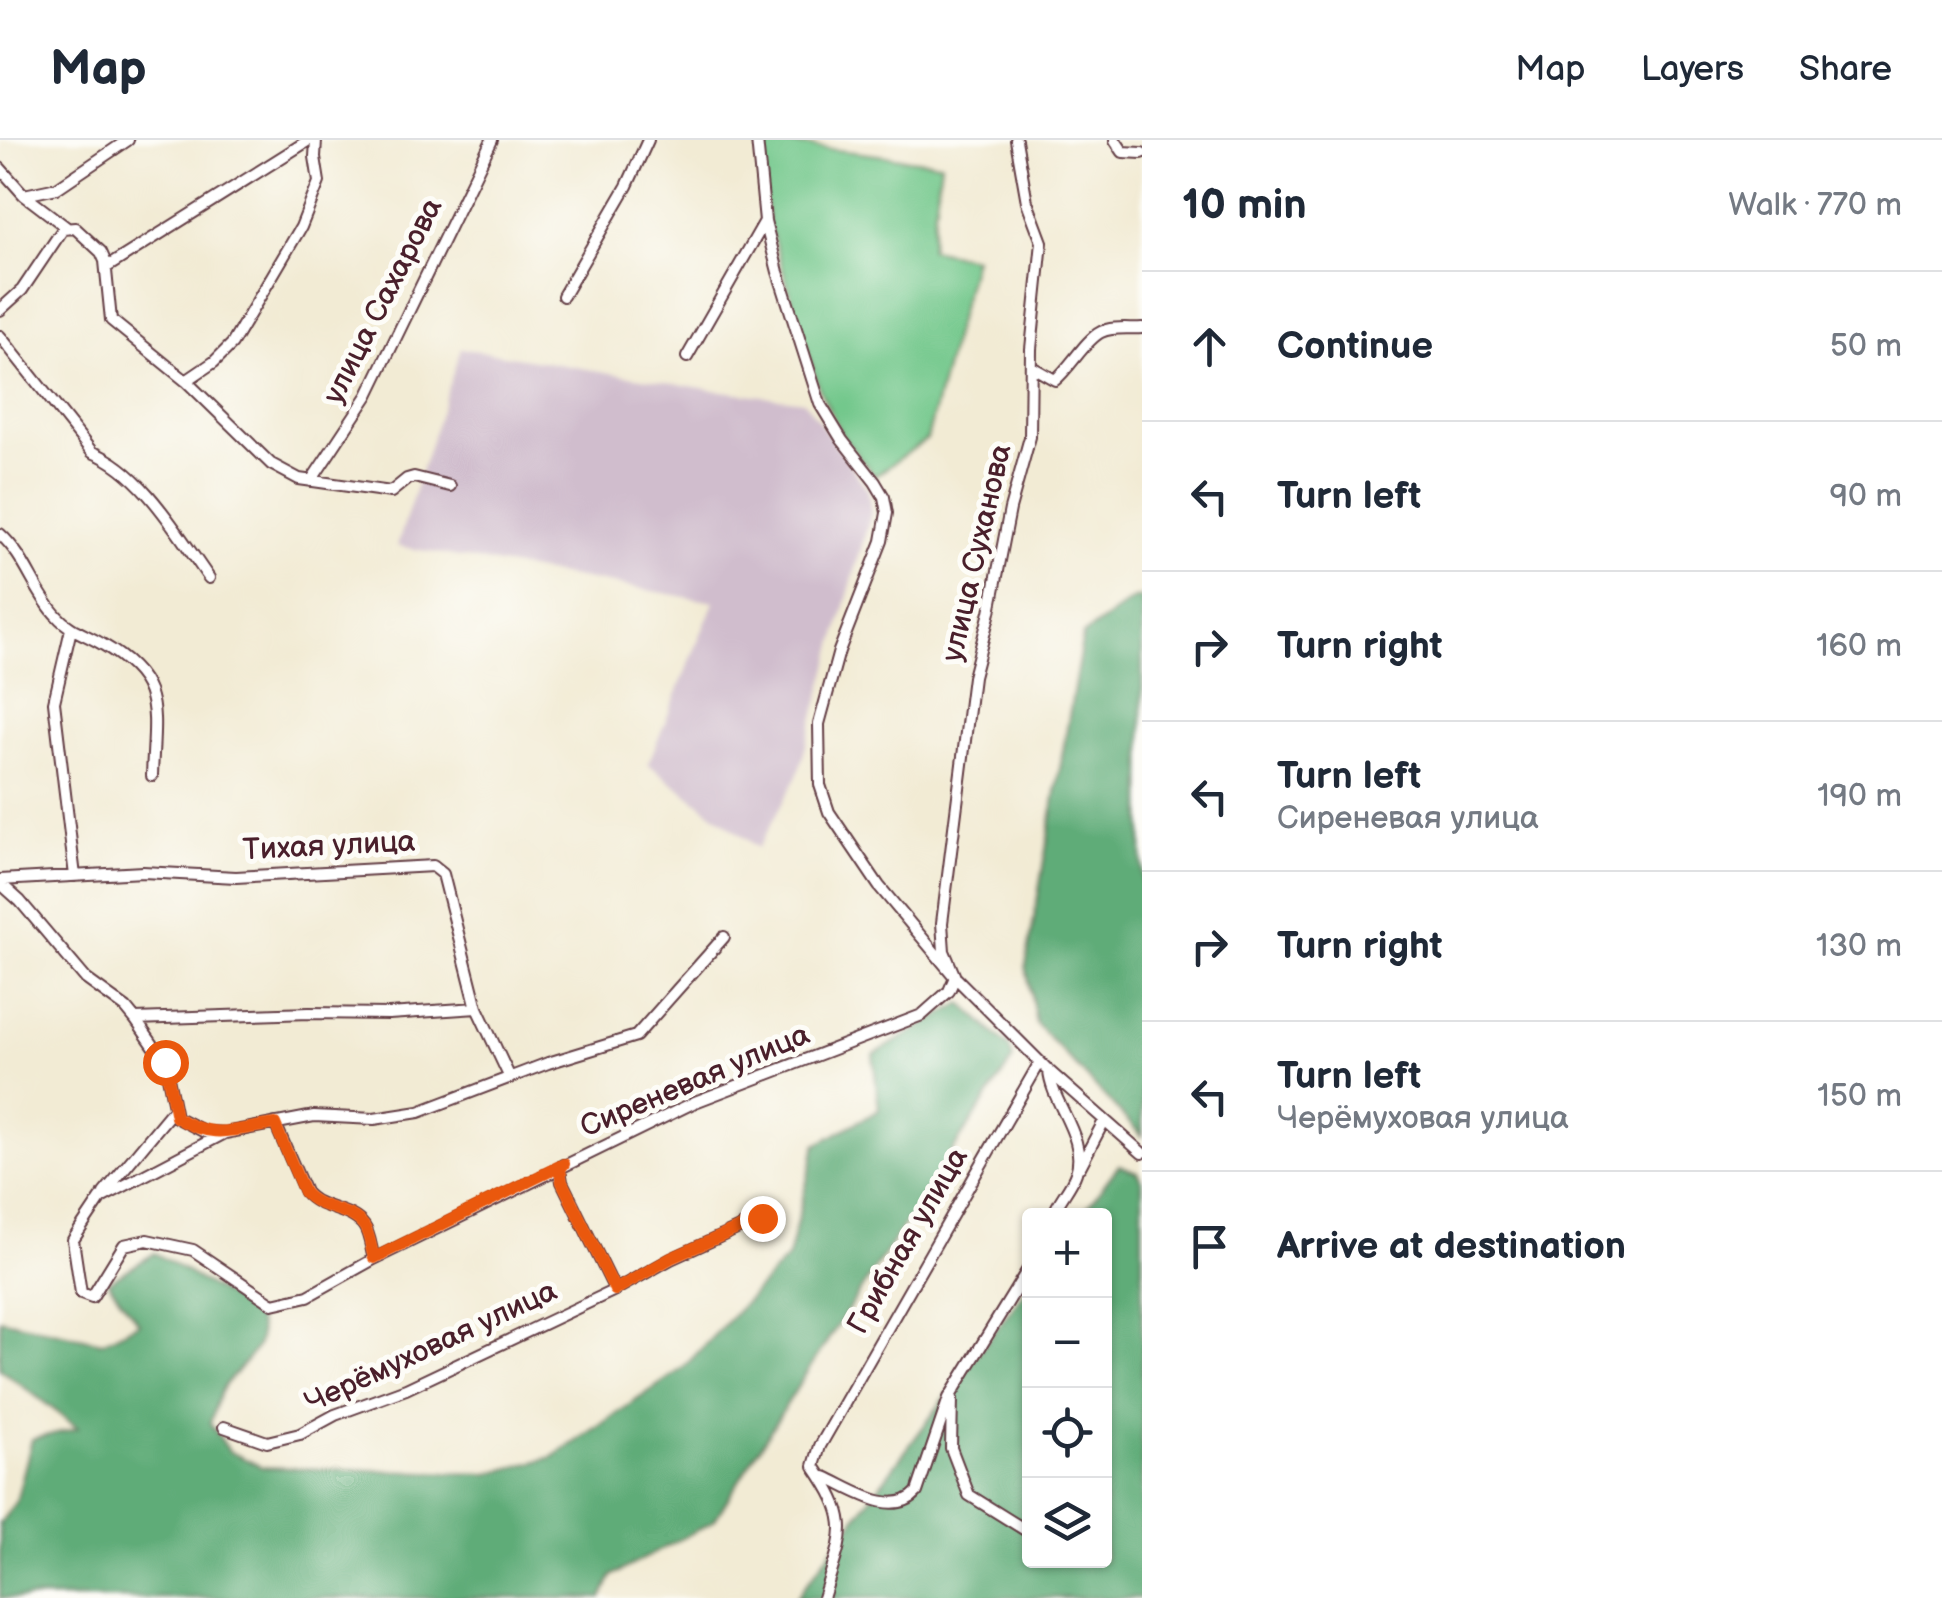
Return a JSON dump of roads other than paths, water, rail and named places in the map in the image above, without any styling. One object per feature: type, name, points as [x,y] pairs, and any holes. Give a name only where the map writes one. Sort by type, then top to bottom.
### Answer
[{"type":"street","points":[[24,194],[56,188],[128,140]]},
{"type":"street","points":[[106,267],[313,140],[319,182],[302,227],[239,334],[214,362],[186,381]]},
{"type":"street","name":"улица Сахарова","points":[[311,481],[373,384],[492,140]]},
{"type":"street","points":[[563,296],[627,186],[648,140]]},
{"type":"street","points":[[757,140],[766,221],[778,272],[820,404],[875,482],[887,513],[882,541],[839,650],[819,724],[820,785],[829,812],[879,886],[956,978],[1049,1071],[1142,1153]]},
{"type":"street","name":"улица Суханова","points":[[956,978],[944,952],[944,893],[973,678],[1010,508],[1030,437],[1042,242],[1026,202],[1016,140]]},
{"type":"street","points":[[1114,140],[1123,152],[1142,153]]},
{"type":"street","points":[[0,168],[24,194],[66,227],[75,228],[101,252],[111,320],[186,381],[271,464],[298,479],[374,492],[392,492],[414,478],[450,486]]},
{"type":"street","points":[[687,357],[766,221]]},
{"type":"street","points":[[0,310],[22,290],[66,227]]},
{"type":"street","points":[[1032,367],[1055,380],[1098,334],[1105,330],[1142,328]]},
{"type":"street","points":[[0,336],[92,452],[109,458],[158,507],[209,578]]},
{"type":"street","points":[[0,534],[20,557],[55,615],[71,629],[122,658],[150,686],[154,699],[152,776]]},
{"type":"street","points":[[71,629],[54,702],[75,876]]},
{"type":"street","name":"Тихая улица","points":[[0,881],[142,872],[236,877],[434,866],[443,874],[477,1008],[510,1078]]},
{"type":"street","points":[[0,881],[86,979],[136,1019],[165,1062],[176,1117],[205,1132],[225,1133],[314,1116],[389,1118],[437,1106],[636,1036],[724,937]]},
{"type":"street","name":"Сиреневая улица","points":[[100,1198],[73,1240],[81,1293],[92,1297],[118,1252],[139,1240],[193,1250],[273,1304],[308,1296],[374,1258],[695,1102],[922,1014],[949,991],[956,978]]},
{"type":"street","points":[[136,1019],[389,1014],[477,1008]]},
{"type":"street","name":"Грибная улица","points":[[824,1477],[814,1466],[820,1446],[1040,1062]]},
{"type":"street","points":[[1049,1071],[1072,1136],[1077,1172]]},
{"type":"street","points":[[100,1198],[173,1110]]},
{"type":"street","points":[[1057,1208],[1104,1121]]},
{"type":"street","points":[[275,1124],[304,1192],[312,1201],[359,1220],[367,1232],[374,1258]]},
{"type":"street","points":[[100,1198],[225,1133]]},
{"type":"street","points":[[564,1164],[560,1169],[562,1182],[615,1290]]},
{"type":"street","name":"Черёмуховая улица","points":[[224,1427],[267,1442],[300,1434],[335,1414],[406,1390],[615,1290],[671,1258],[762,1218]]},
{"type":"street","points":[[824,1477],[885,1504],[910,1499],[917,1492],[952,1392],[1022,1279]]},
{"type":"street","points":[[952,1392],[951,1448],[970,1495],[1022,1529]]},
{"type":"street","points":[[824,1477],[843,1522],[824,1598]]}]
